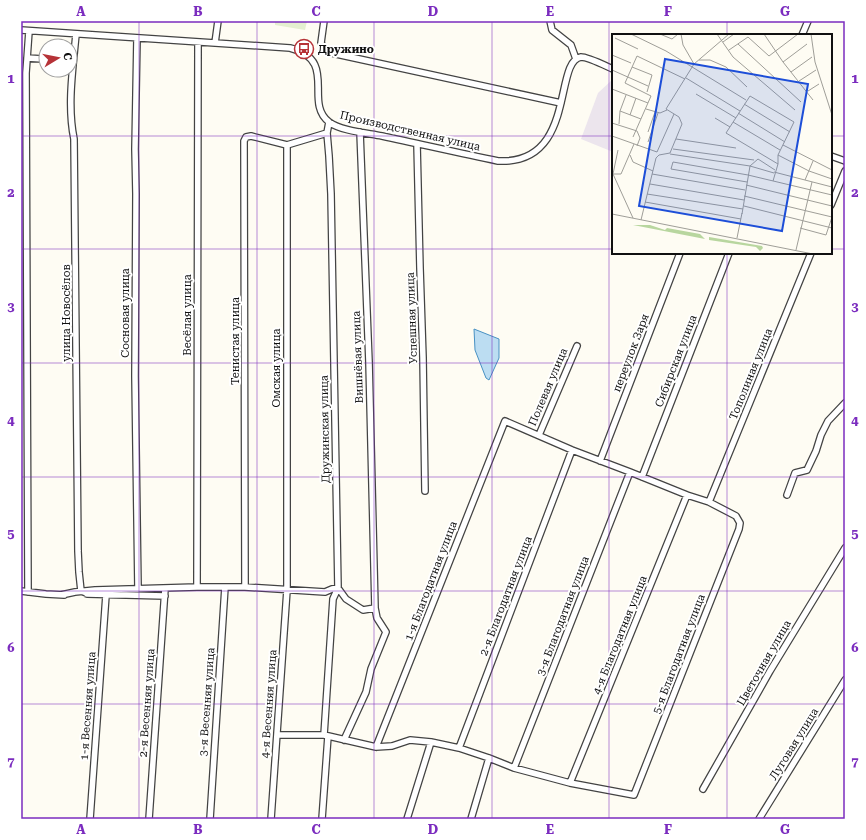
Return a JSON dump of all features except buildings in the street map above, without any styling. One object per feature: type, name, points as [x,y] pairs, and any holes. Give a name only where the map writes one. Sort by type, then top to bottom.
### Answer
[{"type":"street","points":[[215,43],[218,21]]},
{"type":"street","points":[[324,21],[321,43],[326,50],[561,103]]},
{"type":"street","points":[[550,21],[552,30],[570,45],[576,60],[580,57],[586,58],[612,69]]},
{"type":"street","points":[[802,34],[808,21]]},
{"type":"street","name":"Производственная улица","points":[[21,30],[290,48],[301,51],[314,61],[320,106],[323,114],[330,122],[340,127],[360,132],[498,161],[511,162],[522,159],[544,145],[549,136],[561,103],[569,68],[576,60]]},
{"type":"street","points":[[28,592],[26,81],[29,31]]},
{"type":"street","name":"улица Новосёлов","points":[[75,38],[76,34]]},
{"type":"street","name":"Сосновая улица","points":[[137,38],[135,149],[135,376],[138,589]]},
{"type":"street","name":"Весёлая улица","points":[[197,587],[198,42]]},
{"type":"street","points":[[27,58],[38,59]]},
{"type":"street","name":"улица Новосёлов","points":[[72,78],[71,124],[74,139],[78,551],[82,591]]},
{"type":"street","name":"Дружинская улица","points":[[322,819],[333,599],[338,588],[331,194],[327,133],[330,122]]},
{"type":"street","name":"Вишнёвая улица","points":[[344,740],[366,692],[371,670],[386,632],[377,618],[376,608],[360,132]]},
{"type":"street","points":[[287,145],[327,133]]},
{"type":"street","name":"Тенистая улица","points":[[245,587],[244,141],[246,137],[249,136],[287,145]]},
{"type":"street","name":"Успешная улица","points":[[417,144],[425,491]]},
{"type":"street","name":"Омская улица","points":[[287,145],[287,590]]},
{"type":"street","points":[[832,156],[845,161]]},
{"type":"street","points":[[832,203],[845,171]]},
{"type":"street","name":"переулок Заря","points":[[600,460],[680,254]]},
{"type":"street","name":"Сибирская улица","points":[[642,477],[729,254]]},
{"type":"street","name":"Тополиная улица","points":[[709,502],[811,254]]},
{"type":"street","name":"Полевая улица","points":[[539,436],[576,346]]},
{"type":"street","points":[[787,495],[795,473],[807,470],[828,421],[845,403]]},
{"type":"street","name":"1-я Благодатная улица","points":[[376,747],[505,422],[539,436]]},
{"type":"street","points":[[539,436],[687,495],[709,502]]},
{"type":"street","name":"2-я Благодатная улица","points":[[459,748],[572,450]]},
{"type":"street","name":"3-я Благодатная улица","points":[[514,768],[630,472]]},
{"type":"street","name":"4-я Благодатная улица","points":[[570,783],[687,495]]},
{"type":"street","name":"5-я Благодатная улица","points":[[570,783],[634,795],[739,528],[739,520],[736,516],[709,502]]},
{"type":"street","name":"Цветочная улица","points":[[703,789],[770,671],[845,548]]},
{"type":"street","points":[[61,595],[82,591],[197,587],[245,587],[325,592],[338,588],[346,599],[363,610],[376,608]]},
{"type":"street","name":"3-я Весенняя улица","points":[[210,819],[225,587]]},
{"type":"street","name":"2-я Весенняя улица","points":[[149,819],[165,589]]},
{"type":"street","name":"4-я Весенняя улица","points":[[271,819],[287,590]]},
{"type":"street","points":[[21,591],[61,595],[89,594],[165,596]]},
{"type":"street","points":[[82,591],[89,594]]},
{"type":"street","name":"1-я Весенняя улица","points":[[90,819],[106,595]]},
{"type":"street","name":"Луговая улица","points":[[759,819],[845,680]]},
{"type":"street","points":[[276,735],[326,736],[376,747],[392,746],[410,740],[431,742],[459,748],[514,768],[570,783]]},
{"type":"street","points":[[407,819],[431,742]]},
{"type":"street","points":[[471,819],[489,758]]},
{"type":"shaded area","points":[[612,80],[612,152],[581,139],[598,93]]},
{"type":"green space","points":[[275,21],[307,21],[305,30],[275,25]]},
{"type":"water","points":[[474,329],[499,339],[499,358],[489,380],[486,378],[475,350]]},
{"type":"place","name":"Дружино","points":[[304,49]]}]
